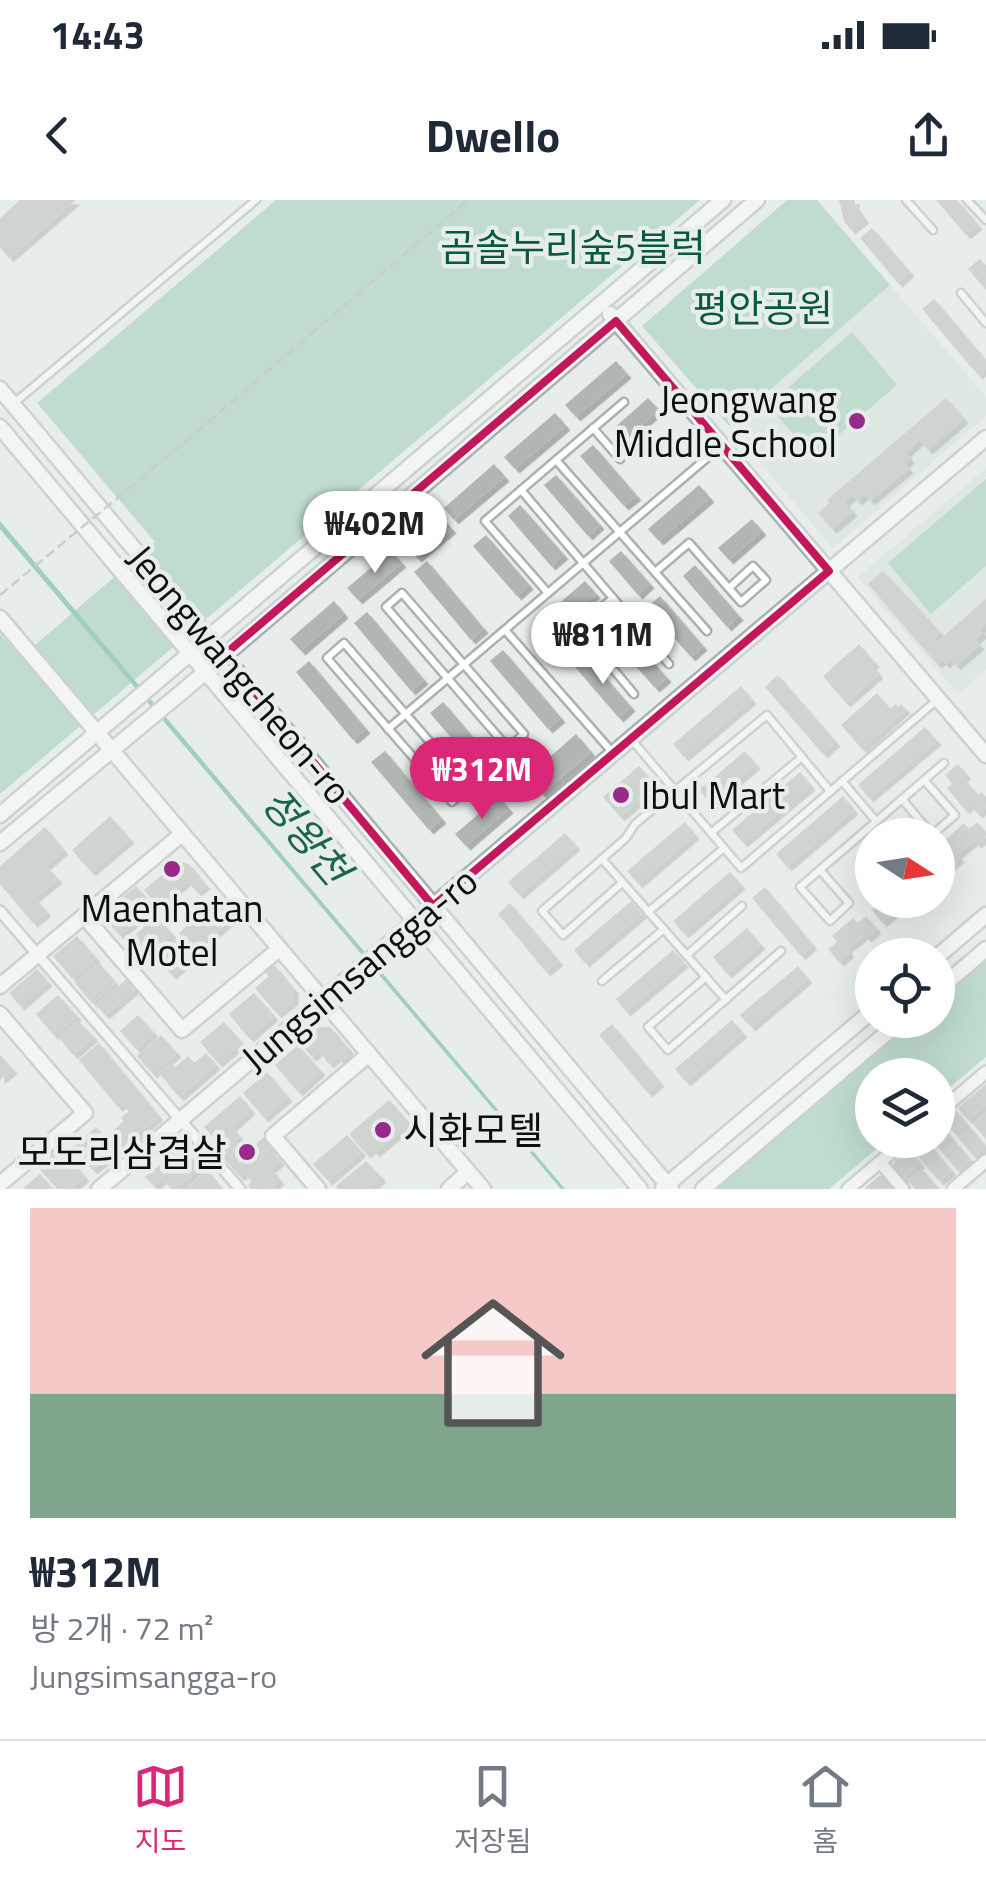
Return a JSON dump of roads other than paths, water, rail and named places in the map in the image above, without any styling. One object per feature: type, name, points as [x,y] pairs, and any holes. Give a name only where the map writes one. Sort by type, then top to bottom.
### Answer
[{"type":"street","points":[[0,815],[723,200]]},
{"type":"street","points":[[0,843],[757,200]]},
{"type":"street","points":[[601,304],[986,756]]},
{"type":"street","name":"Jeongwangcheon-ro","points":[[0,389],[667,1188]]},
{"type":"street","name":"Jeongwangcheon-ro","points":[[0,427],[640,1189]]},
{"type":"street","name":"Jungsimsangga-ro","points":[[99,1189],[986,438]]},
{"type":"street","points":[[0,618],[482,1189]]},
{"type":"street","points":[[0,986],[182,834]]},
{"type":"street","points":[[0,910],[240,1189]]},
{"type":"street","points":[[955,941],[986,915]]},
{"type":"street","points":[[84,916],[182,1030],[279,949]]},
{"type":"street","points":[[955,975],[986,949]]},
{"type":"street","points":[[0,1014],[84,1113],[0,1184]]},
{"type":"street","points":[[667,1188],[855,1026]]},
{"type":"street","points":[[703,1189],[881,1038]]},
{"type":"street","points":[[318,1189],[272,1136],[368,1054]]},
{"type":"street","points":[[955,1098],[986,1072]]},
{"type":"street","points":[[848,1189],[885,1158]]},
{"type":"street","points":[[953,1189],[986,1161]]},
{"type":"street","points":[[880,1162],[903,1189]]},
{"type":"street","points":[[448,1189],[468,1172]]},
{"type":"street","points":[[967,1177],[978,1189]]},
{"type":"lane","points":[[13,404],[256,200]]},
{"type":"lane","points":[[906,200],[932,230]]},
{"type":"lane","points":[[967,200],[986,220]]},
{"type":"lane","points":[[961,294],[986,323]]},
{"type":"lane","points":[[548,593],[485,521],[624,402]]},
{"type":"lane","points":[[594,428],[620,459]]},
{"type":"lane","points":[[388,728],[722,445]]},
{"type":"lane","points":[[556,460],[707,631]]},
{"type":"lane","points":[[521,490],[669,664]]},
{"type":"lane","points":[[655,572],[688,542],[729,588],[742,602],[766,580],[753,566],[729,588]]},
{"type":"lane","points":[[402,592],[524,734],[508,748],[448,678],[386,607],[402,592]]},
{"type":"lane","points":[[613,598],[578,627],[634,694]]},
{"type":"lane","points":[[505,630],[614,754]]},
{"type":"lane","points":[[344,643],[469,787],[452,802],[388,728],[327,658],[344,643]]},
{"type":"lane","points":[[631,739],[741,868],[938,699]]},
{"type":"lane","points":[[622,882],[562,935],[542,911],[626,838],[635,824],[662,800],[767,715],[830,791]]},
{"type":"lane","points":[[712,833],[802,757]]},
{"type":"lane","points":[[880,818],[944,763]]},
{"type":"lane","points":[[902,799],[932,835],[955,815],[924,780]]},
{"type":"lane","points":[[842,782],[873,818]]},
{"type":"lane","points":[[820,870],[850,903],[830,921],[800,888],[820,870],[855,839]]},
{"type":"lane","points":[[648,912],[724,848]]},
{"type":"lane","points":[[602,859],[726,1000]]},
{"type":"lane","points":[[687,956],[742,906]]},
{"type":"lane","points":[[602,981],[664,929]]},
{"type":"lane","points":[[706,977],[648,1027],[668,1050],[781,951]]},
{"type":"place","name":"Jeongwang Middle School","points":[[857,421]]},
{"type":"place","name":"Ibul Mart","points":[[621,795]]},
{"type":"place","name":"Maenhatan Motel","points":[[172,869]]},
{"type":"place","name":"시화모텔","points":[[383,1130]]},
{"type":"place","name":"모도리삼겹살","points":[[247,1152]]},
{"type":"park label","name":"곰솔누리숲5블럭","points":[[573,247]]},
{"type":"park label","name":"평안공원","points":[[763,308]]},
{"type":"water label","name":"정왕천","points":[[306,836]]}]
